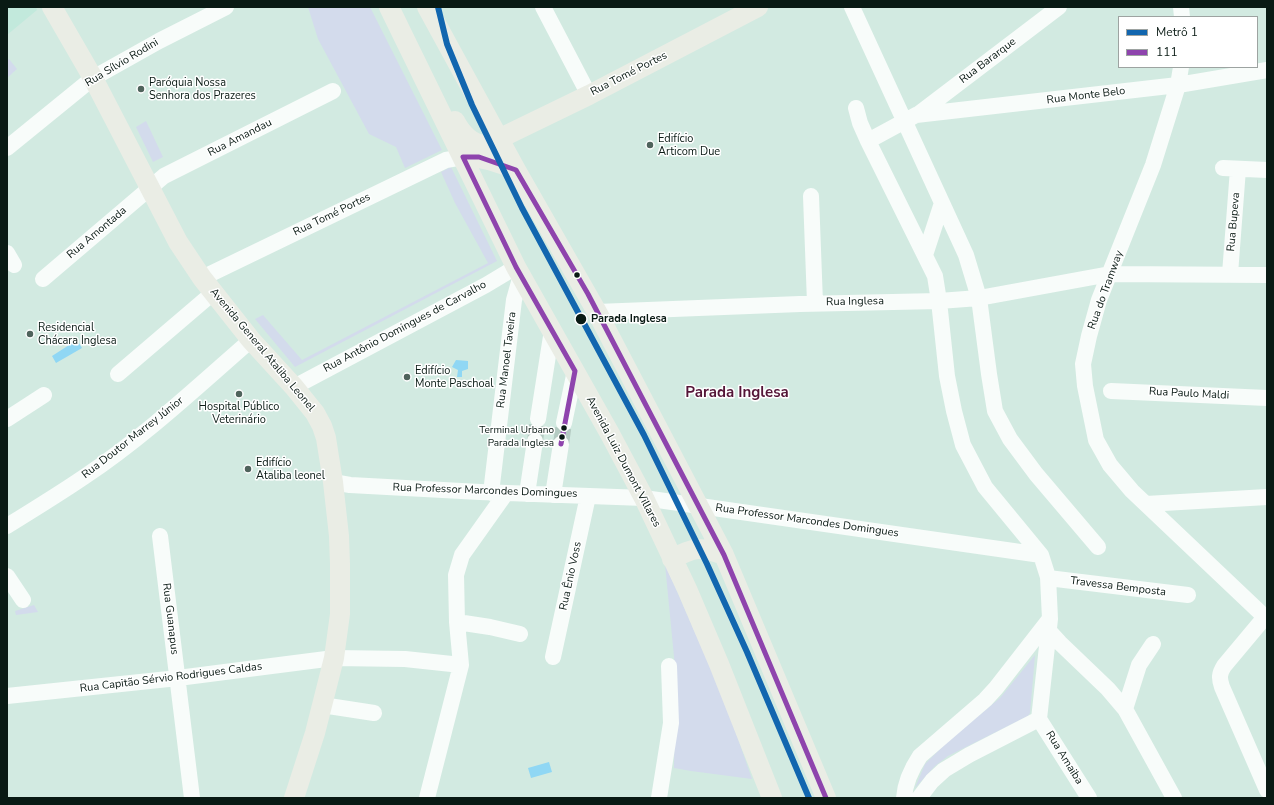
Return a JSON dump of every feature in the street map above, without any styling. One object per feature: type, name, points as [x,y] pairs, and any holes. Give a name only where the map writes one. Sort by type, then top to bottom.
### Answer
[{"type":"main road","name":"Avenida General Ataliba Leonel","points":[[52,7],[92,78],[178,242],[208,285],[251,340],[294,387],[315,413],[326,438],[334,482],[340,564],[340,614],[334,658],[315,733],[294,798]]},
{"type":"main road","name":"Avenida Luiz Dumont Villares","points":[[389,7],[430,88],[518,271],[575,371],[644,498],[687,589],[719,664],[772,798]]},
{"type":"main road","points":[[427,7],[516,170],[598,312],[724,555],[826,798]]},
{"type":"main road","name":"Rua Tomé Portes","points":[[430,88],[440,94],[458,127],[468,138],[478,145],[486,145],[589,95],[758,7]]},
{"type":"main road","points":[[463,157],[479,157],[516,170]]},
{"type":"main road","points":[[672,559],[688,551],[699,548],[724,555]]},
{"type":"street","name":"Rua Sílvio Rodini","points":[[7,148],[92,78],[159,41],[226,7]]},
{"type":"street","points":[[543,7],[589,95]]},
{"type":"street","points":[[852,7],[911,118],[942,203],[966,255],[979,298],[995,411],[1010,439],[1027,462],[1098,547]]},
{"type":"street","name":"Rua Bararque","points":[[911,118],[1059,7]]},
{"type":"street","name":"Rua do Tramway","points":[[1181,68],[1178,85],[1154,165],[1099,300],[1083,364],[1085,386],[1096,440],[1110,465],[1132,491],[1266,618]]},
{"type":"street","name":"Rua Monte Belo","points":[[911,118],[1178,85],[1267,70]]},
{"type":"street","name":"Rua Amandau","points":[[150,187],[164,176],[333,91]]},
{"type":"street","points":[[856,108],[860,123],[868,141],[935,276],[947,376],[954,412],[963,445],[985,487],[1041,555],[1048,578],[1049,624],[1039,719],[969,755],[944,770],[932,781],[919,798]]},
{"type":"street","points":[[868,141],[911,118]]},
{"type":"street","name":"Rua Tomé Portes","points":[[118,374],[208,285],[446,160],[463,157]]},
{"type":"street","name":"Rua Bupeva","points":[[1230,274],[1231,168],[1267,170]]},
{"type":"street","name":"Rua Amontada","points":[[44,278],[150,187]]},
{"type":"street","points":[[811,196],[815,303]]},
{"type":"street","points":[[925,255],[942,203]]},
{"type":"street","name":"Rua Antônio Domingues de Carvalho","points":[[294,387],[486,285],[518,271]]},
{"type":"street","name":"Rua Manoel Taveira","points":[[499,493],[514,300],[518,271]]},
{"type":"street","name":"Rua Inglesa","points":[[598,312],[815,303],[939,301],[979,298],[1110,274],[1267,275]]},
{"type":"street","points":[[538,419],[552,330]]},
{"type":"street","name":"Rua Doutor Marrey Júnior","points":[[7,526],[85,477],[158,421],[251,340]]},
{"type":"street","points":[[564,423],[575,371]]},
{"type":"street","name":"Rua Paulo Maldi","points":[[1111,391],[1267,398]]},
{"type":"street","points":[[7,419],[44,395]]},
{"type":"street","points":[[527,494],[535,441]]},
{"type":"street","points":[[553,495],[561,444]]},
{"type":"street","name":"Rua Professor Marcondes Domingues","points":[[334,482],[350,485],[499,493],[644,498],[1041,555]]},
{"type":"street","points":[[427,798],[461,665],[457,622],[456,575],[462,555],[499,493]]},
{"type":"street","name":"Rua Ênio Voss","points":[[553,657],[588,496]]},
{"type":"street","points":[[1146,504],[1267,497]]},
{"type":"street","name":"Rua Guanapus","points":[[160,536],[192,798]]},
{"type":"street","points":[[7,576],[23,600]]},
{"type":"street","name":"Travessa Bemposta","points":[[1048,578],[1188,595]]},
{"type":"street","points":[[1266,618],[1224,666],[1220,673],[1220,677],[1222,687],[1267,790]]},
{"type":"street","points":[[457,622],[490,627],[520,634]]},
{"type":"street","points":[[1049,624],[1060,643],[1108,689],[1125,709],[1174,798]]},
{"type":"street","points":[[904,798],[908,779],[920,756],[985,700],[1049,624]]},
{"type":"street","points":[[1125,709],[1139,665],[1153,644]]},
{"type":"street","name":"Rua Capitão Sérvio Rodrigues Caldas","points":[[7,696],[178,678],[334,658],[405,659],[461,665]]},
{"type":"street","points":[[659,798],[670,723],[669,666]]},
{"type":"street","points":[[322,705],[374,713]]},
{"type":"street","name":"Rua Amaiba","points":[[1039,719],[1089,798]]},
{"type":"shaded area","points":[[7,7],[36,7],[37,10],[7,35]]},
{"type":"shaded area","points":[[308,7],[370,7],[442,150],[405,168],[396,147],[369,134],[318,39]]},
{"type":"shaded area","points":[[9,59],[17,69],[7,78],[7,60]]},
{"type":"shaded area","points":[[146,121],[163,157],[153,162],[136,127]]},
{"type":"shaded area","points":[[451,167],[497,261],[295,367],[255,319],[263,315],[302,360],[488,263],[455,203],[441,172]]},
{"type":"shaded area","points":[[665,564],[722,693],[752,779],[674,768],[675,667]]},
{"type":"shaded area","points":[[34,605],[38,612],[16,615],[15,611]]},
{"type":"shaded area","points":[[1035,655],[1030,713],[1028,716],[948,756],[935,766],[915,788],[925,764],[946,743],[1000,698]]},
{"type":"water","points":[[77,340],[82,348],[56,363],[52,356]]},
{"type":"water","points":[[456,360],[468,361],[468,369],[462,371],[462,377],[457,377],[458,370],[452,367]]},
{"type":"water","points":[[549,762],[552,772],[531,778],[528,768]]},
{"type":"tunnel","points":[[535,441],[538,419]]},
{"type":"tunnel","points":[[561,444],[564,423]]},
{"type":"metro line","name":"1","points":[[438,7],[447,44],[472,105],[522,208],[644,435],[707,564],[747,652],[809,798]]},
{"type":"transit line","name":"111","points":[[561,444],[575,371],[516,267],[463,157],[479,157],[516,170],[588,294],[724,555],[826,798]]},
{"type":"place","name":"Paróquia Nossa Senhora dos Prazeres","points":[[141,89]]},
{"type":"place","name":"Edifício Articom Due","points":[[650,145]]},
{"type":"place","name":"Parada Inglesa","points":[[581,319]]},
{"type":"place","name":"Residencial Chácara Inglesa","points":[[30,334]]},
{"type":"place","name":"Edifício Monte Paschoal","points":[[407,377]]},
{"type":"place","name":"Hospital Público Veterinário","points":[[239,394]]},
{"type":"place","name":"Terminal Urbano Parada Inglesa","points":[[562,437]]},
{"type":"place","name":"Edifício Ataliba leonel","points":[[248,469]]},
{"type":"district","name":"Parada Inglesa","points":[[737,393]]}]
